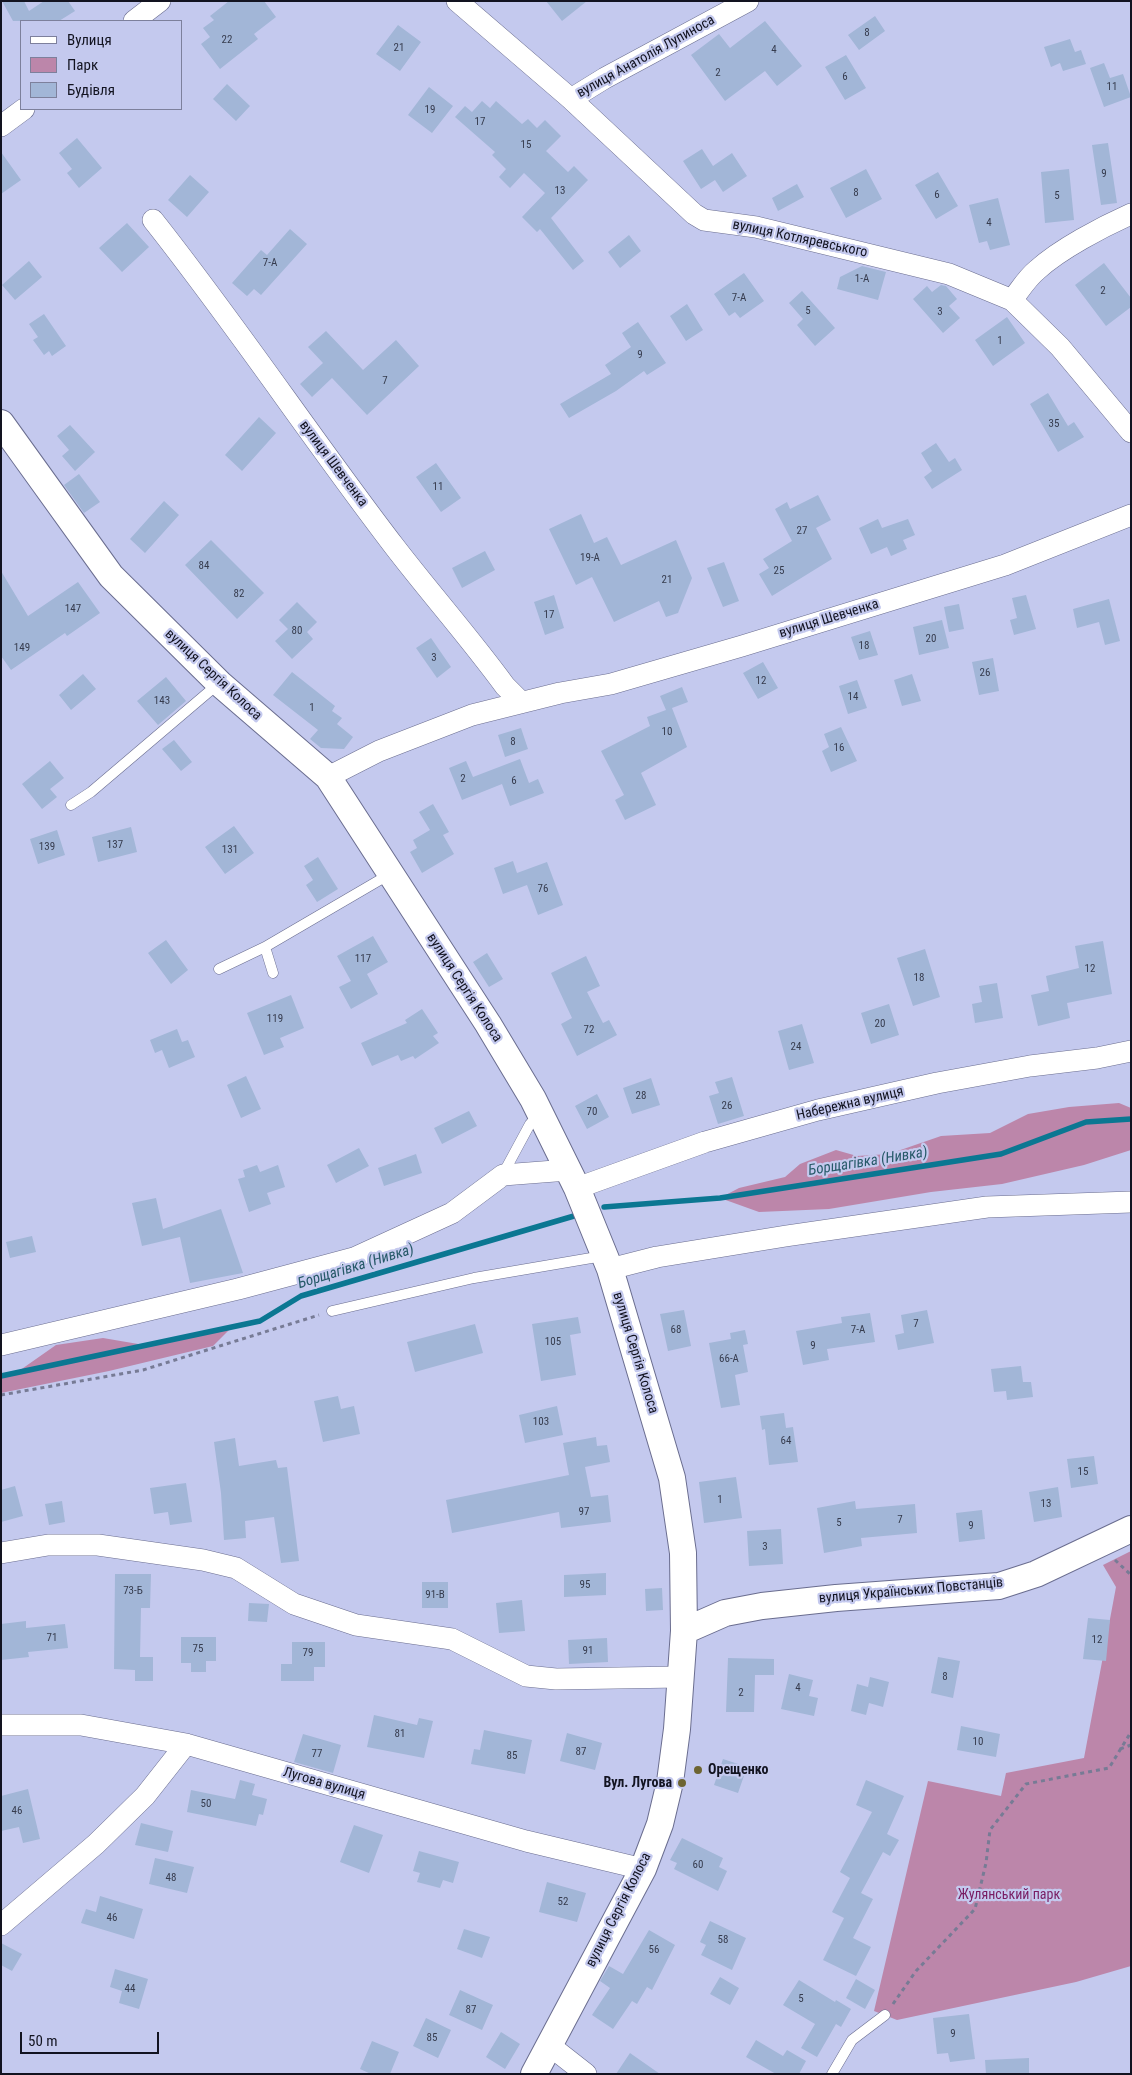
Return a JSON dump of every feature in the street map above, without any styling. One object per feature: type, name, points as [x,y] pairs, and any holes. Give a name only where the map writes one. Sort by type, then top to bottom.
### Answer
[{"type":"street","points":[[135,20],[160,1]]},
{"type":"street","name":"вулиця Котляревського","points":[[457,1],[571,99],[686,208],[704,220],[756,227],[949,274],[1012,300],[1060,347],[1131,432]]},
{"type":"street","name":"вулиця Анатолія Лупиноса","points":[[571,99],[605,78],[748,1]]},
{"type":"street","points":[[1,126],[23,110]]},
{"type":"street","points":[[1012,300],[1029,278],[1046,262],[1097,231],[1131,214]]},
{"type":"street","name":"вулиця Шевченка","points":[[153,220],[208,289],[281,394],[395,547],[505,686],[521,702]]},
{"type":"street","name":"вулиця Сергія Колоса","points":[[1,423],[111,576],[219,683],[328,777],[488,1024],[540,1114],[572,1179],[607,1262],[672,1478],[683,1554],[684,1631],[680,1677],[670,1782],[660,1824],[643,1869],[534,2074]]},
{"type":"street","name":"вулиця Шевченка","points":[[328,777],[379,751],[472,715],[521,702],[611,684],[751,643],[1006,564],[1131,515]]},
{"type":"street","name":"Набережна вулиця","points":[[503,1175],[572,1179],[818,1110],[937,1083],[1030,1066],[1097,1058],[1131,1051]]},
{"type":"street","points":[[1,1345],[238,1289],[354,1258],[452,1212],[503,1175]]},
{"type":"street","points":[[607,1262],[657,1257],[987,1207],[1131,1202]]},
{"type":"street","name":"вулиця Українських Повстанців","points":[[684,1631],[725,1613],[762,1606],[836,1598],[999,1586],[1036,1574],[1131,1529]]},
{"type":"street","points":[[1,1552],[48,1545],[98,1545],[203,1560],[236,1568],[302,1607],[356,1625],[452,1639],[505,1668],[526,1676],[575,1679],[680,1677]]},
{"type":"street","name":"Лугова вулиця","points":[[1,1725],[81,1725],[186,1744],[526,1841],[643,1869]]},
{"type":"street","points":[[1,1925],[96,1844],[145,1796],[186,1744]]},
{"type":"street","points":[[549,2045],[586,2074]]},
{"type":"lane","points":[[71,805],[92,792],[219,683]]},
{"type":"lane","points":[[219,969],[265,947],[390,874]]},
{"type":"lane","points":[[265,947],[273,973]]},
{"type":"lane","points":[[503,1175],[530,1124],[540,1114]]},
{"type":"lane","points":[[332,1311],[474,1278],[607,1262]]},
{"type":"lane","points":[[832,2074],[852,2040],[885,2015]]},
{"type":"path","points":[[1,1395],[143,1370],[332,1311]]},
{"type":"path","points":[[1119,1563],[1131,1575]]},
{"type":"path","points":[[885,2015],[916,1970],[975,1909],[986,1863],[990,1830],[1026,1784],[1109,1768],[1131,1732]]},
{"type":"path","points":[[1119,1749],[1131,1745]]},
{"type":"green space","points":[[1119,1103],[1131,1108],[1131,1150],[1084,1165],[1002,1184],[931,1192],[829,1209],[759,1212],[720,1198],[739,1188],[785,1177],[800,1164],[836,1150],[857,1156],[889,1154],[941,1136],[990,1133],[1028,1114],[1069,1107]]},
{"type":"green space","points":[[233,1326],[213,1346],[109,1371],[1,1393],[1,1376],[16,1373],[56,1345],[103,1338],[144,1345]]},
{"type":"green space","name":"Жулянський парк","points":[[1131,1551],[1131,1966],[1076,1982],[897,2020],[874,2011],[928,1781],[1001,1796],[1006,1773],[1084,1758],[1116,1587],[1103,1565]]},
{"type":"building","points":[[2,1],[24,1],[29,11],[44,1],[68,1],[75,11],[61,20],[13,21]]},
{"type":"building","points":[[229,1],[264,1],[276,17],[254,34],[258,39],[220,69],[201,44],[210,37],[203,28],[214,20],[210,16]]},
{"type":"building","points":[[546,1],[587,1],[562,21]]},
{"type":"building","points":[[875,16],[885,31],[859,50],[848,35]]},
{"type":"building","points":[[765,21],[802,66],[777,86],[765,71],[725,101],[691,55],[719,34],[730,48]]},
{"type":"building","points":[[398,25],[421,42],[400,71],[376,54]]},
{"type":"building","points":[[1070,39],[1075,52],[1081,50],[1086,64],[1063,71],[1060,63],[1051,67],[1044,47]]},
{"type":"building","points":[[846,55],[866,88],[845,100],[825,67]]},
{"type":"building","points":[[1104,63],[1110,78],[1123,74],[1131,97],[1104,107],[1090,68]]},
{"type":"building","points":[[227,84],[250,106],[236,121],[213,99]]},
{"type":"building","points":[[429,87],[453,106],[432,133],[408,115]]},
{"type":"building","points":[[482,101],[490,108],[496,101],[522,124],[528,119],[537,128],[545,120],[561,136],[546,151],[568,172],[574,166],[588,180],[551,218],[584,261],[573,270],[540,229],[537,232],[522,217],[545,193],[524,173],[510,188],[499,177],[506,169],[492,155],[495,152],[455,117],[465,106],[472,112]]},
{"type":"building","points":[[77,138],[102,168],[79,188],[67,173],[72,169],[59,153]]},
{"type":"building","points":[[1108,143],[1117,203],[1101,205],[1092,145]]},
{"type":"building","points":[[702,149],[713,166],[732,153],[747,176],[723,192],[715,180],[701,189],[683,161]]},
{"type":"building","points":[[1,152],[21,180],[1,194]]},
{"type":"building","points":[[866,169],[882,199],[846,218],[830,188]]},
{"type":"building","points":[[1069,169],[1074,220],[1045,223],[1041,172]]},
{"type":"building","points":[[938,172],[958,206],[936,219],[915,185]]},
{"type":"building","points":[[190,175],[209,192],[187,217],[168,200]]},
{"type":"building","points":[[797,184],[804,197],[778,211],[772,198]]},
{"type":"building","points":[[998,198],[1010,245],[990,250],[987,241],[979,243],[969,205]]},
{"type":"building","points":[[127,223],[149,247],[122,272],[99,248]]},
{"type":"building","points":[[290,229],[307,244],[261,295],[254,289],[247,296],[232,283],[261,250],[267,255]]},
{"type":"building","points":[[629,235],[641,251],[620,268],[608,252]]},
{"type":"building","points":[[29,261],[42,277],[15,300],[2,285]]},
{"type":"building","points":[[1104,263],[1131,298],[1131,307],[1106,326],[1075,285]]},
{"type":"building","points":[[862,266],[886,272],[878,300],[837,289],[840,277]]},
{"type":"building","points":[[744,273],[764,301],[740,318],[735,312],[729,316],[714,294]]},
{"type":"building","points":[[941,285],[946,286],[957,299],[949,306],[960,318],[943,333],[913,299],[927,286],[932,292]]},
{"type":"building","points":[[802,291],[835,328],[815,346],[797,325],[803,319],[789,303]]},
{"type":"building","points":[[687,304],[703,330],[686,341],[670,316]]},
{"type":"building","points":[[44,314],[66,346],[52,356],[49,351],[44,355],[33,340],[38,337],[29,324]]},
{"type":"building","points":[[1007,317],[1025,343],[993,366],[975,340]]},
{"type":"building","points":[[638,322],[666,363],[647,375],[644,371],[616,391],[569,418],[560,404],[611,374],[605,365],[631,347],[622,333]]},
{"type":"building","points":[[326,331],[363,370],[396,340],[419,366],[367,415],[332,378],[312,397],[300,384],[323,363],[308,347]]},
{"type":"building","points":[[1048,393],[1068,426],[1074,422],[1084,437],[1058,452],[1030,404]]},
{"type":"building","points":[[259,417],[276,433],[242,471],[225,455]]},
{"type":"building","points":[[70,425],[95,452],[75,471],[62,456],[69,450],[57,436]]},
{"type":"building","points":[[936,443],[949,462],[955,458],[962,470],[932,489],[924,477],[932,471],[921,453]]},
{"type":"building","points":[[436,463],[461,498],[441,512],[416,477]]},
{"type":"building","points":[[79,474],[100,502],[84,513],[64,485]]},
{"type":"building","points":[[818,495],[831,520],[816,528],[832,559],[772,596],[759,574],[769,568],[763,559],[792,541],[775,509],[787,502],[790,509]]},
{"type":"building","points":[[164,501],[179,515],[145,553],[130,539]]},
{"type":"building","points":[[581,514],[594,543],[607,537],[621,565],[676,540],[692,578],[678,613],[666,617],[659,601],[614,622],[592,577],[576,585],[549,529]]},
{"type":"building","points":[[878,519],[882,528],[908,519],[915,535],[903,540],[907,549],[891,556],[887,547],[871,554],[859,528]]},
{"type":"building","points":[[211,540],[264,593],[237,619],[185,565]]},
{"type":"building","points":[[485,551],[495,570],[462,588],[452,568]]},
{"type":"building","points":[[724,562],[739,601],[723,607],[707,568]]},
{"type":"building","points":[[1,571],[28,616],[78,582],[100,613],[67,636],[65,633],[11,670],[1,656]]},
{"type":"building","points":[[554,595],[564,628],[545,635],[534,602]]},
{"type":"building","points":[[1026,595],[1036,629],[1014,635],[1010,620],[1017,618],[1012,598]]},
{"type":"building","points":[[1109,599],[1120,641],[1105,645],[1099,622],[1077,628],[1073,609]]},
{"type":"building","points":[[297,602],[317,622],[307,632],[313,639],[292,659],[275,641],[288,629],[279,620]]},
{"type":"building","points":[[959,604],[964,629],[949,632],[944,607]]},
{"type":"building","points":[[942,620],[949,648],[919,655],[913,627]]},
{"type":"building","points":[[870,631],[878,655],[859,660],[851,637]]},
{"type":"building","points":[[431,638],[451,667],[437,678],[416,648]]},
{"type":"building","points":[[993,658],[999,691],[979,695],[972,662]]},
{"type":"building","points":[[763,662],[778,688],[758,699],[743,673]]},
{"type":"building","points":[[292,672],[335,706],[332,711],[342,718],[337,724],[353,737],[344,749],[321,748],[310,739],[318,730],[273,695]]},
{"type":"building","points":[[83,674],[96,689],[71,710],[59,695]]},
{"type":"building","points":[[912,674],[921,701],[902,706],[894,680]]},
{"type":"building","points":[[166,677],[186,701],[158,725],[137,701]]},
{"type":"building","points":[[857,680],[867,708],[848,714],[839,686]]},
{"type":"building","points":[[682,687],[688,702],[672,708],[687,747],[641,773],[656,805],[625,820],[615,800],[624,795],[601,751],[650,726],[647,717],[666,710],[660,696]]},
{"type":"building","points":[[841,727],[857,761],[831,772],[822,751],[829,747],[824,734]]},
{"type":"building","points":[[521,728],[528,749],[505,757],[498,735]]},
{"type":"building","points":[[174,740],[192,762],[181,771],[162,749]]},
{"type":"building","points":[[520,759],[529,783],[538,779],[544,793],[510,806],[502,784],[462,800],[449,768],[466,761],[473,777]]},
{"type":"building","points":[[50,761],[64,778],[50,789],[57,797],[42,809],[22,784]]},
{"type":"building","points":[[433,804],[449,832],[443,835],[454,854],[422,873],[410,852],[417,848],[413,840],[430,830],[419,812]]},
{"type":"building","points":[[234,826],[254,853],[225,874],[205,847]]},
{"type":"building","points":[[131,827],[137,852],[98,862],[92,837]]},
{"type":"building","points":[[57,830],[65,855],[38,864],[30,839]]},
{"type":"building","points":[[318,857],[338,889],[317,902],[306,885],[313,880],[304,866]]},
{"type":"building","points":[[513,861],[517,873],[547,862],[563,905],[538,915],[527,885],[503,894],[494,868]]},
{"type":"building","points":[[373,936],[388,962],[367,974],[378,994],[351,1009],[339,987],[351,981],[337,956]]},
{"type":"building","points":[[166,940],[188,970],[171,984],[148,953]]},
{"type":"building","points":[[1103,941],[1112,994],[1067,1003],[1070,1018],[1038,1026],[1031,995],[1049,991],[1046,976],[1079,968],[1075,946]]},
{"type":"building","points":[[925,949],[940,997],[913,1006],[897,958]]},
{"type":"building","points":[[487,953],[503,979],[489,987],[473,962]]},
{"type":"building","points":[[586,956],[600,986],[587,992],[603,1023],[609,1020],[617,1035],[577,1056],[561,1024],[572,1018],[551,973]]},
{"type":"building","points":[[997,983],[1003,1018],[975,1023],[972,1004],[982,1002],[979,986]]},
{"type":"building","points":[[291,995],[304,1028],[280,1038],[284,1047],[264,1055],[247,1013]]},
{"type":"building","points":[[889,1004],[899,1035],[871,1044],[861,1013]]},
{"type":"building","points":[[422,1009],[438,1033],[433,1036],[439,1043],[415,1059],[413,1056],[401,1061],[398,1055],[372,1066],[361,1043],[407,1023],[405,1020]]},
{"type":"building","points":[[802,1024],[814,1063],[789,1070],[778,1031]]},
{"type":"building","points":[[177,1029],[182,1042],[188,1040],[195,1057],[169,1068],[162,1050],[155,1053],[150,1040]]},
{"type":"building","points":[[246,1076],[261,1109],[241,1118],[227,1085]]},
{"type":"building","points":[[732,1077],[744,1116],[718,1124],[709,1096],[719,1093],[715,1082]]},
{"type":"building","points":[[651,1078],[660,1105],[632,1114],[623,1088]]},
{"type":"building","points":[[597,1094],[609,1117],[587,1129],[575,1106]]},
{"type":"building","points":[[469,1111],[477,1126],[442,1144],[434,1128]]},
{"type":"building","points":[[359,1148],[369,1166],[336,1183],[327,1165]]},
{"type":"building","points":[[416,1154],[422,1173],[384,1186],[378,1168]]},
{"type":"building","points":[[257,1165],[260,1172],[278,1165],[285,1187],[267,1193],[271,1204],[249,1212],[238,1179],[245,1177],[243,1170]]},
{"type":"building","points":[[156,1198],[163,1229],[221,1209],[243,1273],[190,1283],[180,1237],[142,1246],[132,1203]]},
{"type":"building","points":[[32,1236],[36,1252],[10,1258],[6,1242]]},
{"type":"building","points":[[684,1310],[691,1346],[668,1351],[660,1314]]},
{"type":"building","points":[[927,1310],[934,1343],[898,1350],[895,1335],[904,1333],[901,1315]]},
{"type":"building","points":[[870,1313],[875,1342],[827,1349],[829,1360],[803,1365],[796,1331],[842,1323],[841,1317]]},
{"type":"building","points":[[578,1317],[581,1333],[570,1335],[576,1375],[541,1381],[532,1324]]},
{"type":"building","points":[[475,1324],[483,1353],[415,1372],[407,1342]]},
{"type":"building","points":[[745,1330],[748,1344],[743,1345],[748,1372],[735,1375],[740,1405],[721,1408],[709,1343],[731,1339],[730,1333]]},
{"type":"building","points":[[1021,1366],[1023,1382],[1031,1382],[1033,1397],[1007,1400],[1006,1391],[994,1392],[991,1369]]},
{"type":"building","points":[[338,1396],[341,1409],[354,1406],[360,1434],[323,1442],[314,1401]]},
{"type":"building","points":[[557,1406],[563,1435],[525,1443],[519,1415]]},
{"type":"building","points":[[784,1413],[786,1428],[793,1427],[798,1462],[769,1465],[765,1429],[762,1430],[760,1416]]},
{"type":"building","points":[[596,1437],[597,1446],[607,1445],[610,1462],[585,1467],[591,1497],[608,1495],[611,1522],[561,1528],[559,1512],[452,1533],[446,1500],[569,1475],[563,1443]]},
{"type":"building","points":[[235,1438],[239,1466],[276,1460],[278,1468],[287,1467],[299,1561],[281,1563],[274,1517],[245,1521],[246,1538],[224,1540],[221,1493],[214,1442]]},
{"type":"building","points":[[1094,1456],[1098,1484],[1071,1488],[1067,1459]]},
{"type":"building","points":[[736,1477],[742,1518],[704,1523],[699,1482]]},
{"type":"building","points":[[186,1483],[192,1522],[170,1525],[168,1512],[154,1514],[150,1488]]},
{"type":"building","points":[[15,1486],[23,1516],[1,1522],[1,1490]]},
{"type":"building","points":[[1058,1487],[1062,1517],[1034,1522],[1029,1492]]},
{"type":"building","points":[[62,1501],[65,1522],[49,1525],[45,1504]]},
{"type":"building","points":[[855,1501],[856,1509],[915,1504],[917,1533],[861,1538],[862,1546],[824,1553],[817,1508]]},
{"type":"building","points":[[982,1510],[985,1539],[959,1542],[956,1513]]},
{"type":"building","points":[[781,1529],[783,1564],[749,1566],[747,1531]]},
{"type":"building","points":[[606,1573],[606,1595],[564,1597],[564,1575]]},
{"type":"building","points":[[115,1574],[151,1574],[150,1608],[141,1608],[140,1657],[153,1657],[153,1681],[135,1681],[135,1670],[114,1669]]},
{"type":"building","points":[[422,1582],[448,1582],[448,1608],[422,1608]]},
{"type":"building","points":[[662,1588],[663,1610],[646,1611],[645,1589]]},
{"type":"building","points":[[522,1600],[525,1631],[499,1633],[496,1603]]},
{"type":"building","points":[[249,1603],[269,1604],[267,1622],[248,1621]]},
{"type":"building","points":[[1088,1618],[1110,1620],[1106,1661],[1083,1659]]},
{"type":"building","points":[[26,1621],[26,1628],[65,1624],[68,1648],[28,1652],[29,1657],[1,1660],[1,1624]]},
{"type":"building","points":[[181,1637],[216,1637],[216,1661],[206,1661],[206,1672],[191,1672],[191,1663],[181,1663]]},
{"type":"building","points":[[607,1638],[608,1662],[569,1664],[568,1640]]},
{"type":"building","points":[[292,1642],[325,1642],[325,1667],[314,1667],[314,1681],[281,1681],[281,1664],[292,1664]]},
{"type":"building","points":[[938,1657],[960,1661],[953,1698],[931,1693]]},
{"type":"building","points":[[728,1658],[774,1659],[774,1675],[755,1675],[754,1712],[726,1712]]},
{"type":"building","points":[[789,1674],[813,1680],[809,1696],[818,1698],[814,1716],[781,1709]]},
{"type":"building","points":[[870,1677],[889,1682],[883,1707],[869,1703],[866,1715],[851,1711],[857,1684],[868,1687]]},
{"type":"building","points":[[374,1715],[417,1725],[419,1718],[433,1721],[424,1758],[367,1747]]},
{"type":"building","points":[[961,1726],[1000,1734],[996,1757],[957,1750]]},
{"type":"building","points":[[484,1730],[532,1740],[525,1774],[471,1764],[474,1749],[480,1750]]},
{"type":"building","points":[[567,1733],[602,1743],[595,1770],[560,1761]]},
{"type":"building","points":[[303,1734],[341,1745],[333,1773],[294,1762]]},
{"type":"building","points":[[723,1759],[747,1767],[738,1793],[714,1785]]},
{"type":"building","points":[[240,1780],[255,1784],[252,1795],[267,1799],[263,1815],[259,1814],[256,1826],[187,1812],[191,1790],[235,1799]]},
{"type":"building","points":[[866,1780],[904,1796],[887,1834],[899,1840],[890,1856],[883,1852],[861,1893],[873,1899],[853,1938],[871,1947],[856,1976],[823,1960],[844,1918],[832,1912],[850,1878],[840,1872],[872,1812],[856,1805]]},
{"type":"building","points":[[28,1789],[40,1839],[23,1843],[19,1827],[1,1831],[1,1796]]},
{"type":"building","points":[[141,1823],[173,1831],[168,1852],[135,1845]]},
{"type":"building","points":[[354,1825],[383,1835],[369,1873],[340,1862]]},
{"type":"building","points":[[682,1838],[723,1858],[719,1867],[727,1871],[718,1891],[674,1869],[677,1863],[670,1860]]},
{"type":"building","points":[[419,1851],[459,1862],[453,1883],[443,1880],[440,1888],[417,1882],[420,1873],[413,1871]]},
{"type":"building","points":[[155,1858],[194,1867],[187,1893],[149,1884]]},
{"type":"building","points":[[547,1882],[586,1893],[577,1922],[539,1912]]},
{"type":"building","points":[[100,1896],[143,1909],[134,1939],[81,1923],[86,1909],[96,1912]]},
{"type":"building","points":[[710,1921],[746,1938],[732,1970],[701,1955],[706,1945],[700,1942]]},
{"type":"building","points":[[464,1929],[490,1937],[482,1958],[457,1949]]},
{"type":"building","points":[[649,1930],[675,1945],[652,1990],[647,1987],[637,2004],[632,2001],[613,2029],[592,2015],[610,1988],[600,1981],[609,1966],[623,1974]]},
{"type":"building","points":[[1,1943],[22,1954],[12,1971],[1,1965]]},
{"type":"building","points":[[115,1969],[148,1979],[139,2009],[119,2003],[122,1991],[110,1987]]},
{"type":"building","points":[[720,1977],[739,1988],[730,2005],[710,1994]]},
{"type":"building","points":[[856,1979],[875,1990],[865,2009],[846,1998]]},
{"type":"building","points":[[799,1980],[835,2002],[836,2000],[851,2009],[841,2027],[836,2024],[817,2057],[801,2048],[815,2024],[783,2005]]},
{"type":"building","points":[[460,1990],[493,2005],[482,2030],[449,2015]]},
{"type":"building","points":[[969,2014],[975,2059],[950,2062],[948,2053],[937,2054],[933,2018]]},
{"type":"building","points":[[426,2018],[451,2030],[438,2058],[413,2046]]},
{"type":"building","points":[[501,2032],[520,2044],[505,2069],[486,2057]]},
{"type":"building","points":[[756,2040],[783,2056],[787,2050],[806,2061],[799,2074],[776,2074],[746,2057]]},
{"type":"building","points":[[372,2041],[399,2052],[390,2074],[371,2074],[360,2069]]},
{"type":"building","points":[[630,2053],[660,2074],[616,2074]]},
{"type":"building","points":[[1029,2058],[1029,2074],[986,2074],[985,2060]]},
{"type":"waterway","name":"Борщагівка (Нивка)","points":[[604,1207],[720,1198],[1001,1154],[1086,1122],[1131,1119]]},
{"type":"waterway","name":"Борщагівка (Нивка)","points":[[1,1376],[260,1321],[301,1296],[574,1216]]},
{"type":"place","name":"Орещенко","points":[[698,1770]]},
{"type":"place","name":"Вул. Лугова","points":[[682,1783]]}]
